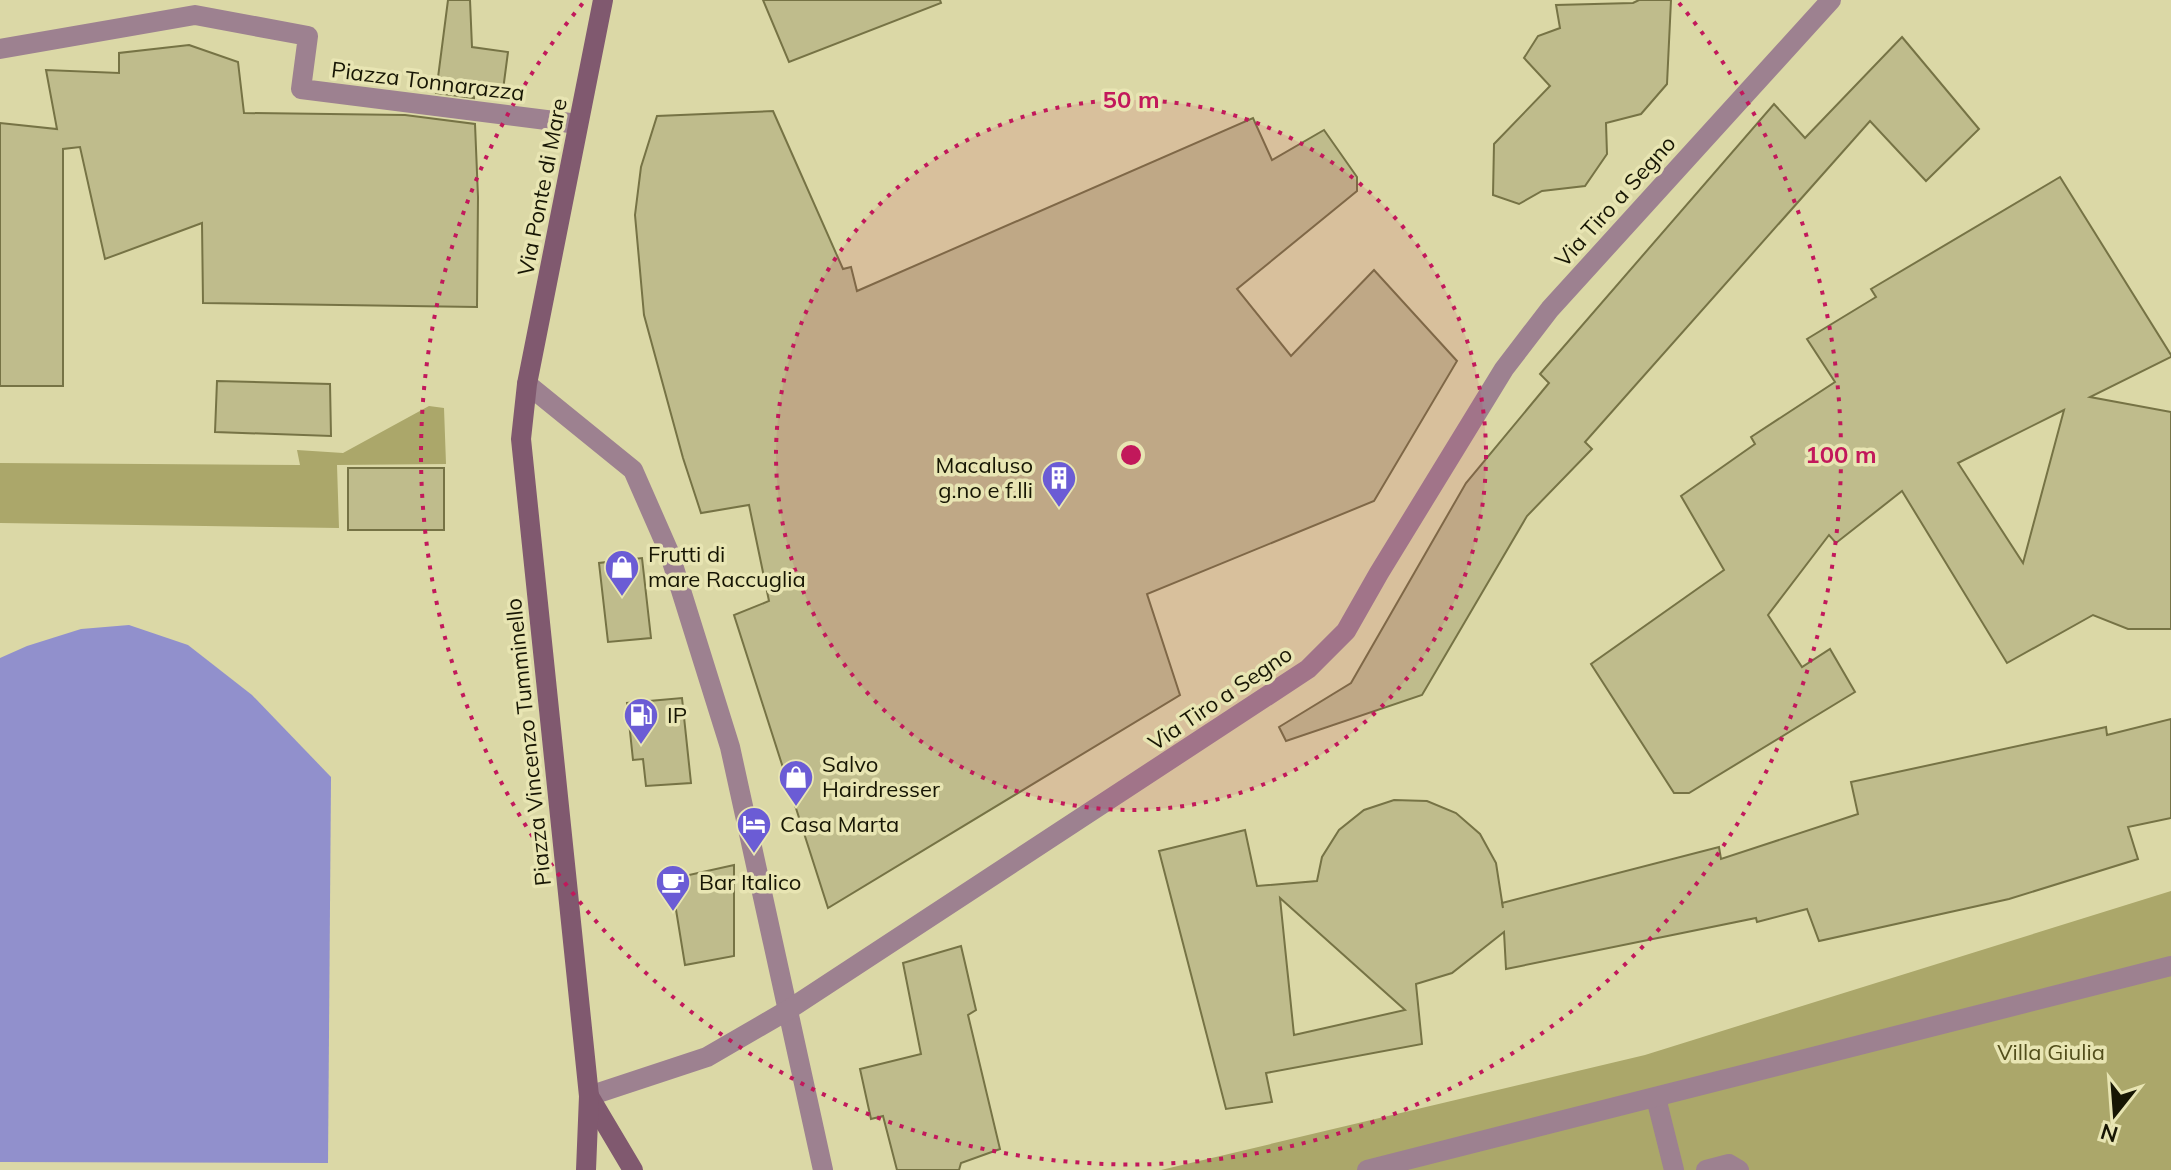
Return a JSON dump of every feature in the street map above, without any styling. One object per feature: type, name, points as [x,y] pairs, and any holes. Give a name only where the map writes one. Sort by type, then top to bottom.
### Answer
[{"type":"main road","name":"Via Ponte di Mare","points":[[527,384],[603,0]]},
{"type":"main road","name":"Piazza Vincenzo Tumminello","points":[[527,384],[521,439],[589,1096],[586,1170]]},
{"type":"main road","points":[[589,1096],[633,1170]]},
{"type":"street","name":"Via Tiro a Segno","points":[[589,1096],[707,1057],[788,1010],[1308,669],[1346,631],[1504,369],[1550,309],[1819,4]]},
{"type":"street","name":"Piazza Tonnarazza","points":[[0,49],[195,15],[308,36],[301,89],[578,124]]},
{"type":"street","points":[[527,384],[633,470],[669,552],[730,747],[823,1170]]},
{"type":"street","points":[[1367,1170],[2171,966]]},
{"type":"street","points":[[1656,1098],[1674,1170]]},
{"type":"street","points":[[1706,1170],[1729,1164],[1739,1170]]},
{"type":"green space","points":[[429,406],[444,408],[446,464],[337,465],[339,528],[0,523],[0,463],[300,465],[297,450],[343,453]]},
{"type":"green space","name":"Villa Giulia","points":[[2171,891],[2171,1170],[1161,1170],[1645,1055]]},
{"type":"water","points":[[129,625],[188,645],[252,695],[331,777],[328,1163],[0,1162],[0,658],[81,629]]},
{"type":"building","points":[[448,0],[470,0],[472,47],[508,52],[503,90],[474,86],[474,98],[436,93]]},
{"type":"building","points":[[763,0],[940,0],[941,3],[789,62]]},
{"type":"building","points":[[1639,0],[1671,0],[1667,84],[1641,114],[1606,123],[1607,154],[1585,186],[1542,191],[1519,204],[1493,195],[1494,144],[1550,86],[1524,58],[1538,36],[1560,28],[1556,5],[1633,3]]},
{"type":"building","points":[[1902,37],[1979,129],[1926,181],[1870,121],[1585,442],[1592,449],[1527,516],[1422,695],[1286,741],[1279,727],[1351,683],[1466,483],[1549,383],[1540,374],[1774,104],[1805,138]]},
{"type":"building","points":[[189,45],[238,62],[244,113],[405,115],[475,124],[477,307],[203,303],[202,223],[105,259],[80,147],[63,149],[63,386],[0,386],[0,123],[57,129],[46,70],[119,73],[119,53]]},
{"type":"building","name":"Macaluso g.no e f.lli","points":[[773,111],[843,269],[851,267],[857,291],[1253,118],[1272,160],[1324,130],[1357,177],[1357,191],[1237,289],[1291,356],[1374,270],[1457,361],[1374,501],[1147,594],[1180,695],[828,908],[734,615],[769,601],[749,505],[701,513],[644,315],[635,215],[641,167],[657,116]]},
{"type":"building","points":[[2060,177],[2171,355],[2090,397],[2171,412],[2171,629],[2128,629],[2093,615],[2007,663],[1902,491],[1836,543],[1829,535],[1768,615],[1802,667],[1830,649],[1855,692],[1689,793],[1674,793],[1591,664],[1724,570],[1681,496],[1755,444],[1751,437],[1835,382],[1807,339],[1876,297],[1871,289]],"holes":[[[2064,410],[2023,563],[1958,463]]]},
{"type":"building","points":[[217,381],[330,384],[331,436],[215,432]]},
{"type":"building","points":[[348,468],[444,468],[444,530],[348,530]]},
{"type":"building","points":[[642,558],[651,638],[608,642],[599,563]]},
{"type":"building","points":[[682,698],[691,783],[646,786],[643,759],[633,760],[627,703]]},
{"type":"building","points":[[2171,719],[2171,818],[2128,827],[2138,859],[2009,899],[1819,941],[1807,909],[1757,922],[1756,918],[1506,969],[1504,932],[1452,973],[1416,984],[1422,1044],[1266,1073],[1272,1102],[1226,1109],[1159,851],[1245,830],[1257,886],[1317,881],[1322,857],[1339,830],[1364,810],[1394,800],[1427,801],[1456,813],[1480,834],[1496,863],[1502,903],[1719,847],[1721,859],[1858,814],[1851,782],[2106,727],[2107,735]],"holes":[[[1280,898],[1405,1010],[1294,1035]]]},
{"type":"building","points":[[734,865],[734,956],[685,965],[671,879]]},
{"type":"building","points":[[961,946],[976,1010],[968,1015],[1000,1149],[961,1163],[959,1170],[897,1170],[883,1116],[871,1119],[860,1069],[921,1054],[903,963]]},
{"type":"place","name":"Macaluso g.no e f.lli","points":[[1059,509]]},
{"type":"place","name":"Frutti di mare Raccuglia","points":[[622,598]]},
{"type":"place","name":"IP","points":[[641,746]]},
{"type":"place","name":"Salvo Hairdresser","points":[[796,808]]},
{"type":"place","name":"Casa Marta","points":[[754,855]]},
{"type":"place","name":"Bar Italico","points":[[673,913]]}]
